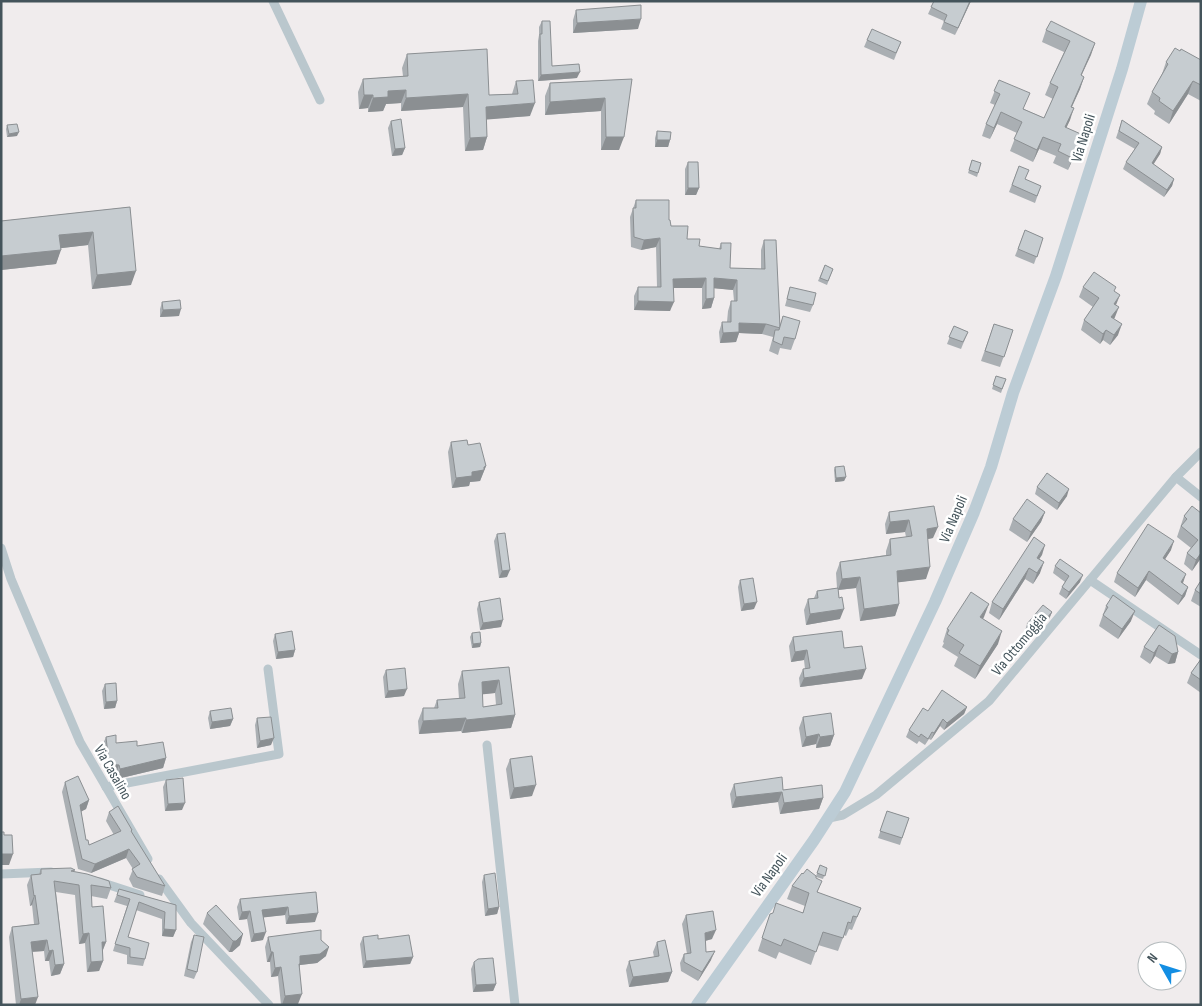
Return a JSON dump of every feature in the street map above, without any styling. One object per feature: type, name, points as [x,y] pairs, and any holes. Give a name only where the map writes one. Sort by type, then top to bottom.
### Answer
[{"type":"street","points":[[272,1],[320,100]]},
{"type":"street","name":"Via Napoli","points":[[697,1005],[829,818],[845,792],[935,602],[991,467],[1013,393],[1056,276],[1122,69],[1141,1]]},
{"type":"street","name":"Via Ottomoggia","points":[[829,818],[843,815],[876,795],[989,701],[1176,477],[1201,452]]},
{"type":"street","points":[[1176,477],[1201,497]]},
{"type":"street","name":"Via Casalino","points":[[1,548],[11,579],[80,742],[150,864]]},
{"type":"street","points":[[1090,580],[1201,655]]},
{"type":"street","points":[[106,787],[279,754],[268,669]]},
{"type":"street","points":[[487,745],[515,1005]]},
{"type":"street","points":[[1,874],[58,872]]},
{"type":"street","points":[[155,872],[180,908],[206,939],[268,1005]]},
{"type":"street","points":[[86,878],[152,899]]},
{"type":"street","points":[[162,902],[180,908]]},
{"type":"building","points":[[934,1],[970,1],[958,28],[944,22],[947,15],[931,7]]},
{"type":"building","points":[[641,5],[641,19],[577,23],[576,10]]},
{"type":"building","points":[[542,21],[550,21],[552,66],[579,64],[580,72],[541,75],[540,34],[542,34]]},
{"type":"building","points":[[1051,21],[1095,43],[1081,75],[1084,77],[1071,107],[1074,108],[1065,127],[1083,135],[1072,158],[1058,151],[1061,144],[1043,137],[1037,150],[1014,139],[1022,122],[1001,112],[994,128],[986,124],[1000,94],[994,91],[999,80],[1030,93],[1023,109],[1044,118],[1058,87],[1050,83],[1070,41],[1046,30]]},
{"type":"building","points":[[872,29],[901,42],[896,53],[867,40]]},
{"type":"building","points":[[1175,48],[1180,51],[1181,49],[1201,60],[1201,85],[1193,81],[1173,111],[1159,101],[1160,98],[1152,92]]},
{"type":"building","points":[[487,49],[489,95],[518,94],[516,81],[533,80],[535,103],[486,107],[487,137],[470,138],[468,94],[406,98],[406,90],[388,91],[388,97],[373,98],[373,95],[364,95],[363,79],[408,76],[407,54]]},
{"type":"building","points":[[632,79],[624,137],[606,137],[605,98],[550,102],[550,83]]},
{"type":"building","points":[[401,119],[405,148],[395,149],[391,121]]},
{"type":"building","points":[[1122,120],[1162,147],[1152,163],[1174,179],[1167,190],[1126,162],[1139,143],[1119,131]]},
{"type":"building","points":[[17,124],[19,132],[9,134],[7,125]]},
{"type":"building","points":[[657,131],[671,132],[670,140],[657,140]]},
{"type":"building","points":[[972,160],[981,163],[978,173],[969,170]]},
{"type":"building","points":[[688,162],[698,162],[699,188],[688,188]]},
{"type":"building","points":[[1019,166],[1029,170],[1025,179],[1041,186],[1037,196],[1012,185]]},
{"type":"building","points":[[636,200],[669,200],[669,220],[671,226],[688,226],[687,239],[700,239],[699,246],[721,249],[721,243],[731,243],[730,268],[765,269],[764,240],[776,240],[780,328],[766,324],[739,323],[739,332],[723,333],[722,322],[731,322],[731,301],[737,301],[737,280],[714,278],[714,298],[706,299],[706,278],[673,279],[674,302],[638,301],[638,287],[661,287],[660,238],[644,240],[634,237],[633,208],[636,208]]},
{"type":"building","points":[[130,207],[136,271],[97,275],[93,232],[59,235],[61,250],[1,256],[1,221]]},
{"type":"building","points":[[1025,230],[1043,238],[1037,257],[1018,249]]},
{"type":"building","points":[[825,265],[833,269],[828,281],[820,278]]},
{"type":"building","points":[[1094,272],[1116,287],[1114,291],[1120,295],[1114,304],[1119,307],[1111,317],[1122,324],[1114,335],[1106,330],[1103,334],[1084,320],[1099,298],[1083,287]]},
{"type":"building","points":[[790,287],[816,293],[813,305],[787,299]]},
{"type":"building","points":[[180,300],[181,309],[163,310],[162,302]]},
{"type":"building","points":[[783,316],[800,321],[795,339],[784,337],[782,345],[773,341],[775,330],[779,330]]},
{"type":"building","points":[[994,324],[1013,330],[1004,357],[985,351]]},
{"type":"building","points":[[954,326],[968,332],[963,342],[949,337]]},
{"type":"building","points":[[996,376],[1006,379],[1002,389],[993,385]]},
{"type":"building","points":[[467,440],[468,445],[480,443],[486,466],[484,470],[472,472],[472,476],[456,478],[451,442]]},
{"type":"building","points":[[844,466],[846,477],[836,478],[835,467]]},
{"type":"building","points":[[1047,473],[1069,489],[1059,503],[1037,487]]},
{"type":"building","points":[[1027,499],[1045,512],[1031,532],[1013,519]]},
{"type":"building","points":[[934,506],[938,527],[927,529],[930,567],[897,571],[899,604],[864,609],[860,577],[842,579],[840,562],[891,555],[890,539],[912,536],[909,520],[890,522],[889,512]]},
{"type":"building","points":[[1192,506],[1201,513],[1201,553],[1196,560],[1187,553],[1198,540],[1181,526],[1187,519],[1184,516]]},
{"type":"building","points":[[1148,524],[1174,541],[1163,558],[1186,574],[1181,582],[1188,587],[1182,596],[1149,571],[1138,588],[1117,573]]},
{"type":"building","points":[[505,533],[510,570],[502,571],[497,534]]},
{"type":"building","points":[[1034,537],[1045,545],[1037,558],[1044,562],[1037,573],[1029,568],[1003,609],[992,602]]},
{"type":"building","points":[[1060,559],[1083,575],[1069,592],[1062,587],[1069,576],[1055,566]]},
{"type":"building","points":[[753,578],[757,602],[744,604],[740,580]]},
{"type":"building","points":[[1201,583],[1201,594],[1195,590]]},
{"type":"building","points":[[838,588],[839,598],[842,597],[844,609],[810,614],[808,599],[818,598],[817,591]]},
{"type":"building","points":[[971,592],[989,604],[980,617],[1002,631],[980,666],[959,653],[964,645],[947,634],[949,630],[947,629]]},
{"type":"building","points":[[1113,595],[1135,611],[1122,629],[1103,615]]},
{"type":"building","points":[[500,598],[503,620],[483,623],[479,602]]},
{"type":"building","points":[[1043,605],[1052,612],[1036,631],[1027,624]]},
{"type":"building","points":[[1159,625],[1175,636],[1178,652],[1172,654],[1159,645],[1154,653],[1144,647]]},
{"type":"building","points":[[292,631],[295,650],[278,652],[275,634]]},
{"type":"building","points":[[842,631],[844,648],[862,646],[866,669],[804,678],[803,669],[810,668],[807,650],[795,652],[793,637]]},
{"type":"building","points":[[480,632],[481,643],[473,644],[472,633]]},
{"type":"building","points":[[1201,659],[1201,680],[1191,673]]},
{"type":"building","points":[[509,667],[515,715],[466,720],[466,718],[423,721],[423,708],[438,708],[437,700],[465,698],[462,671]],"holes":[[[499,680],[502,704],[483,707],[482,682]]]},
{"type":"building","points":[[405,668],[407,689],[388,691],[386,670]]},
{"type":"building","points":[[116,683],[117,701],[106,702],[105,684]]},
{"type":"building","points":[[942,690],[967,707],[947,723],[943,719],[928,739],[921,734],[919,737],[909,730],[923,708],[928,711]]},
{"type":"building","points":[[231,708],[233,719],[212,722],[210,711]]},
{"type":"building","points":[[831,713],[834,735],[820,737],[819,734],[806,737],[803,717]]},
{"type":"building","points":[[271,717],[274,738],[260,741],[257,718]]},
{"type":"building","points":[[116,735],[116,743],[137,741],[137,746],[163,742],[166,758],[120,769],[119,765],[109,764],[106,737]]},
{"type":"building","points":[[532,756],[536,785],[514,788],[510,759]]},
{"type":"building","points":[[78,776],[89,800],[80,805],[86,840],[88,840],[89,845],[121,831],[109,812],[118,806],[165,886],[137,877],[132,869],[140,864],[129,849],[95,864],[82,859],[65,782]]},
{"type":"building","points":[[782,777],[783,790],[822,785],[823,798],[784,803],[782,792],[736,797],[734,784]]},
{"type":"building","points":[[183,778],[185,803],[168,804],[166,780]]},
{"type":"building","points":[[887,811],[909,818],[902,838],[880,831]]},
{"type":"building","points":[[1,832],[4,832],[4,835],[12,835],[13,854],[1,854]]},
{"type":"building","points":[[820,865],[827,868],[825,876],[817,873]]},
{"type":"building","points":[[71,868],[75,870],[71,871],[109,881],[111,888],[91,885],[92,907],[103,906],[106,942],[102,942],[103,961],[91,962],[89,933],[83,934],[79,885],[54,881],[64,964],[55,965],[53,950],[49,951],[47,940],[31,942],[38,997],[21,999],[12,927],[39,924],[31,875],[41,874],[41,869]]},
{"type":"building","points":[[807,869],[822,881],[817,892],[861,908],[857,917],[853,916],[851,923],[848,922],[843,938],[823,932],[816,952],[784,939],[781,946],[762,938],[776,903],[803,913],[809,893],[792,886]]},
{"type":"building","points":[[495,873],[499,907],[488,909],[484,875]]},
{"type":"building","points":[[119,889],[176,905],[176,930],[164,929],[165,912],[139,902],[128,937],[149,943],[145,959],[130,957],[130,948],[115,944],[130,899],[117,895]]},
{"type":"building","points":[[316,892],[318,913],[289,916],[288,907],[262,910],[266,932],[254,934],[250,911],[242,912],[240,899]]},
{"type":"building","points":[[216,905],[243,934],[236,941],[233,941],[207,913]]},
{"type":"building","points":[[713,911],[716,930],[705,933],[706,952],[715,951],[702,972],[684,962],[684,954],[691,953],[686,915]]},
{"type":"building","points":[[321,930],[321,940],[329,947],[320,954],[300,956],[302,994],[285,996],[281,967],[275,968],[273,952],[271,952],[268,937]]},
{"type":"building","points":[[194,935],[204,937],[197,972],[187,969]]},
{"type":"building","points":[[378,935],[378,939],[409,935],[413,957],[366,961],[363,937]]},
{"type":"building","points":[[665,940],[672,972],[633,977],[629,961],[659,956],[657,942]]},
{"type":"building","points":[[493,958],[496,984],[476,985],[474,962],[478,959]]}]
